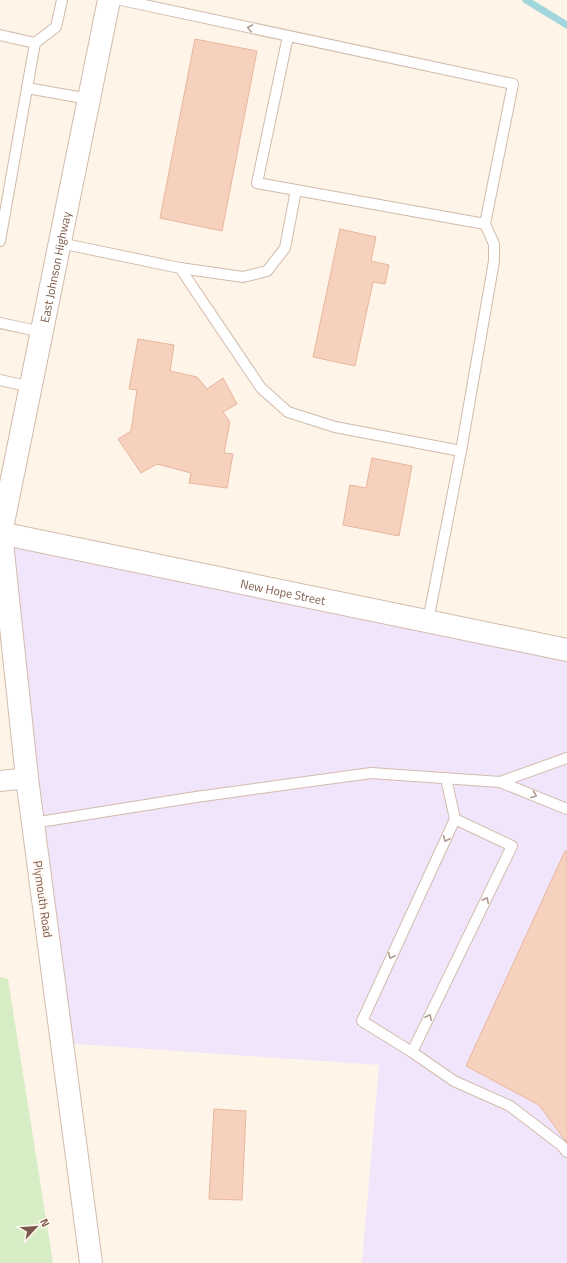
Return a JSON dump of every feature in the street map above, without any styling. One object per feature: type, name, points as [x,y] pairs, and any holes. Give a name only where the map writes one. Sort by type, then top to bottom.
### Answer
[{"type":"street","name":"East Johnson Highway","points":[[1,533],[11,467],[31,386],[109,0]]},
{"type":"street","name":"New Hope Street","points":[[1,533],[567,650]]},
{"type":"street","name":"Plymouth Road","points":[[1,533],[27,778],[91,1263]]},
{"type":"street","points":[[0,781],[27,778]]},
{"type":"lane","points":[[0,241],[35,43],[56,26],[62,0]]},
{"type":"lane","points":[[122,0],[513,84],[485,224],[494,244],[494,261],[461,451],[428,621]]},
{"type":"lane","points":[[0,35],[35,43]]},
{"type":"lane","points":[[288,36],[257,183],[485,224]]},
{"type":"lane","points":[[27,88],[89,99]]},
{"type":"lane","points":[[60,242],[180,268],[242,277],[267,271],[285,248],[296,190]]},
{"type":"lane","points":[[180,268],[261,388],[288,412],[335,426],[461,451]]},
{"type":"lane","points":[[0,323],[42,332]]},
{"type":"lane","points":[[0,380],[31,386]]},
{"type":"lane","points":[[500,782],[567,758]]},
{"type":"lane","points":[[33,823],[196,797],[371,773],[500,782],[567,810]]},
{"type":"lane","points":[[446,778],[455,819],[362,1021],[412,1052],[454,1081],[510,1106],[561,1145],[567,1152]]},
{"type":"lane","points":[[412,1052],[512,846],[455,819]]},
{"type":"shaded area","points":[[1,533],[567,650],[567,1263],[362,1263],[379,1065],[62,1043]]},
{"type":"green space","points":[[0,977],[8,979],[53,1263],[0,1263]]},
{"type":"building","points":[[195,39],[257,51],[222,231],[160,218]]},
{"type":"building","points":[[340,229],[376,237],[371,261],[389,265],[385,284],[373,282],[355,366],[313,357]]},
{"type":"building","points":[[138,339],[174,345],[170,371],[197,377],[207,389],[223,378],[237,404],[223,412],[230,422],[224,453],[233,454],[227,488],[189,483],[191,473],[157,464],[141,473],[118,439],[131,431],[137,390],[129,389]]},
{"type":"building","points":[[372,458],[412,466],[399,536],[343,525],[350,485],[366,488]]},
{"type":"building","points":[[565,851],[567,851],[567,1143],[539,1105],[466,1066]]},
{"type":"building","points":[[214,1109],[246,1111],[242,1200],[209,1199]]},
{"type":"waterway","points":[[526,0],[567,25]]}]
